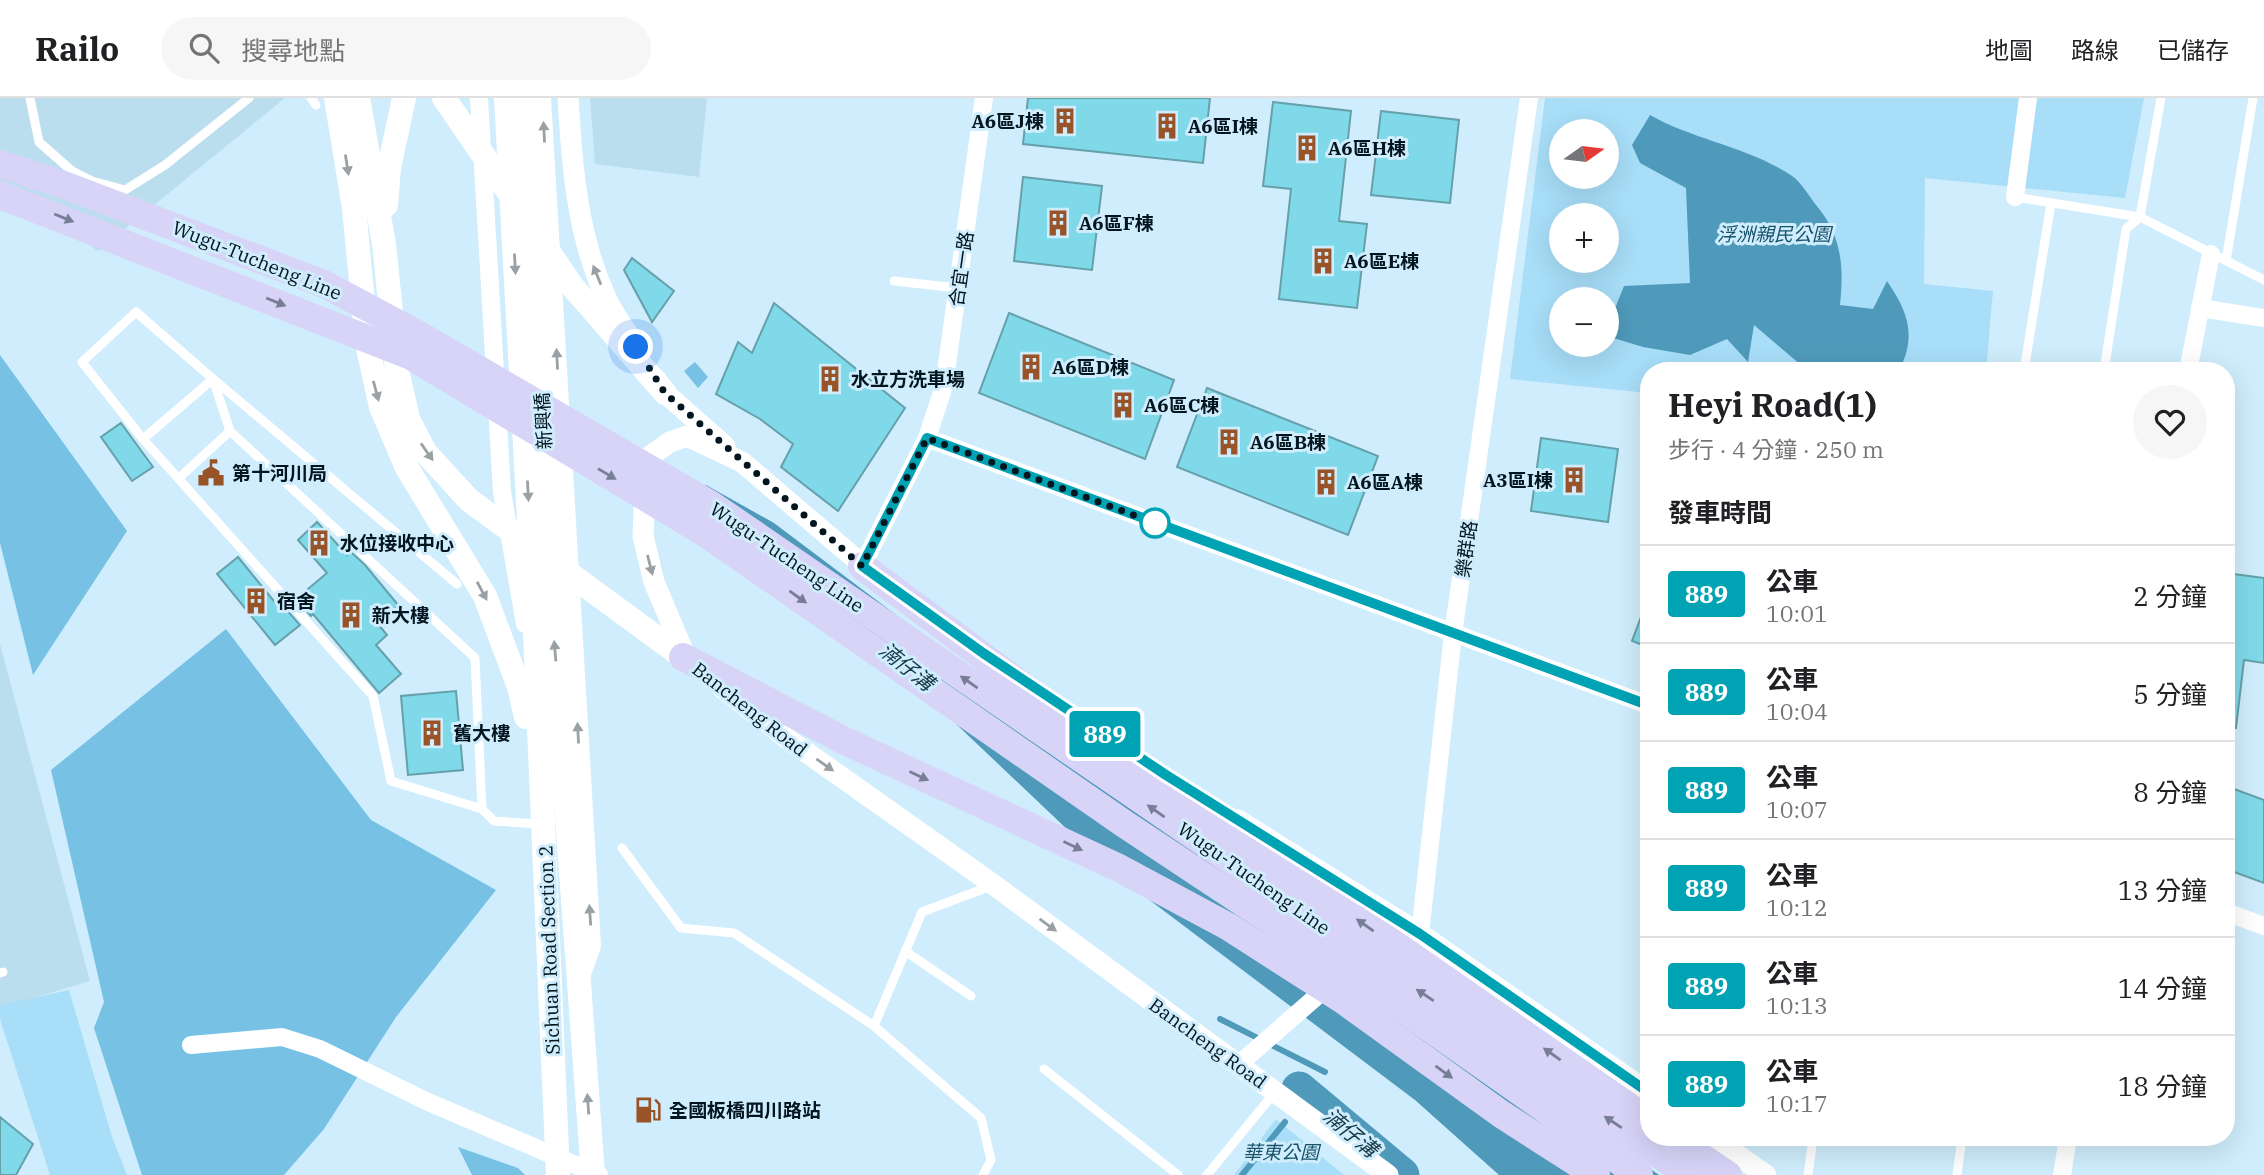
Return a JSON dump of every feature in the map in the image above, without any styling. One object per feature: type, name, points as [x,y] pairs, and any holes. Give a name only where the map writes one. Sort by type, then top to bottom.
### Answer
[{"type":"highway","name":"Wugu-Tucheng Line","points":[[0,164],[64,185],[324,284],[421,336],[709,504],[1640,1141]]},
{"type":"highway","name":"Wugu-Tucheng Line","points":[[0,195],[411,356],[705,533],[1123,822],[1387,998],[1639,1175]]},
{"type":"highway","points":[[862,566],[1028,690],[1640,1114]]},
{"type":"highway","points":[[683,657],[845,741],[1119,867],[1229,927],[1343,1000],[1501,1114],[1596,1175]]},
{"type":"highway","name":"Wugu-Tucheng Line","points":[[1647,1146],[1689,1175]]},
{"type":"highway","points":[[1686,1146],[1728,1175]]},
{"type":"main road","points":[[358,98],[384,244],[397,370],[408,419],[425,452],[470,500],[683,657]]},
{"type":"main road","points":[[384,244],[388,168],[404,98]]},
{"type":"main road","points":[[444,98],[572,286],[665,393]]},
{"type":"main road","name":"新興橋","points":[[506,98],[537,726]]},
{"type":"main road","name":"新興橋","points":[[525,98],[554,639],[563,743]]},
{"type":"main road","points":[[321,100],[354,208],[367,344],[381,407],[407,468],[485,596],[519,687],[540,775]]},
{"type":"main road","name":"Sichuan Road Section 2","points":[[537,726],[540,775],[572,823],[557,1165]]},
{"type":"main road","name":"Sichuan Road Section 2","points":[[563,743],[572,823],[579,981],[595,1174]]},
{"type":"street","points":[[479,98],[502,492],[536,687]]},
{"type":"street","points":[[542,98],[582,802],[572,823]]},
{"type":"street","points":[[568,98],[575,195],[589,257],[607,301],[665,393],[742,462]]},
{"type":"street","name":"合宜一路","points":[[862,566],[927,438],[944,386],[984,98]]},
{"type":"street","name":"樂群路","points":[[1420,934],[1453,634],[1529,98]]},
{"type":"street","points":[[2015,197],[2028,98]]},
{"type":"street","points":[[2190,362],[2200,308],[2219,257]]},
{"type":"street","points":[[2200,308],[2264,318]]},
{"type":"street","name":"Bancheng Road","points":[[1388,1175],[993,885],[789,740],[683,657],[654,582],[643,536],[646,459],[670,442],[687,436],[742,462],[862,566],[983,653],[1166,775],[1420,934],[1640,1086]]},
{"type":"street","points":[[927,438],[1640,702]]},
{"type":"street","points":[[2235,915],[2264,926]]},
{"type":"street","points":[[1238,1065],[1354,964],[1420,934]]},
{"type":"street","points":[[191,1045],[282,1037],[320,1048],[557,1165],[595,1174]]},
{"type":"street","points":[[1724,1146],[1766,1175]]},
{"type":"street","points":[[2062,1175],[2067,1146]]},
{"type":"lane","points":[[30,98],[38,142],[72,171],[92,181],[125,190],[164,165],[249,98]]},
{"type":"lane","points":[[2105,362],[2126,229],[2140,218],[2161,98]]},
{"type":"lane","points":[[2219,257],[2253,98]]},
{"type":"lane","points":[[2015,197],[2140,218],[2264,280]]},
{"type":"lane","points":[[2025,362],[2051,203]]},
{"type":"lane","points":[[894,281],[958,288]]},
{"type":"lane","points":[[457,584],[136,312],[82,362],[143,439],[373,696],[391,781],[482,808],[494,821],[572,823]]},
{"type":"lane","points":[[213,379],[230,431],[475,658],[482,808]]},
{"type":"lane","points":[[143,439],[213,379]]},
{"type":"lane","points":[[179,478],[230,431]]},
{"type":"lane","points":[[622,848],[681,928],[734,933],[874,1026],[981,1118],[991,1160],[984,1175]]},
{"type":"lane","points":[[874,1026],[922,912],[993,885]]},
{"type":"lane","points":[[905,951],[971,996]]},
{"type":"lane","points":[[1044,1069],[1178,1175]]},
{"type":"lane","points":[[1208,1175],[1275,1092]]},
{"type":"lane","points":[[1808,1175],[1812,1146]]},
{"type":"lane","points":[[1957,1175],[1961,1146]]},
{"type":"shaded area","points":[[0,98],[285,98],[98,251],[0,185]]},
{"type":"shaded area","points":[[590,98],[707,98],[699,177],[595,164]]},
{"type":"shaded area","points":[[0,355],[127,531],[33,675],[0,543]]},
{"type":"shaded area","points":[[695,362],[708,377],[698,388],[684,371]]},
{"type":"shaded area","points":[[226,629],[371,820],[496,890],[396,1017],[324,1129],[284,1175],[142,1175],[94,1028],[104,1002],[51,770]]},
{"type":"shaded area","points":[[0,644],[90,981],[0,1008]]},
{"type":"shaded area","points":[[458,1147],[518,1168],[525,1175],[472,1175]]},
{"type":"green space","name":"浮洲親民公園","points":[[1545,98],[2144,98],[2125,198],[1925,178],[1924,284],[1993,291],[1987,362],[1640,362],[1640,392],[1510,379]]},
{"type":"green space","points":[[69,990],[112,1137],[127,1175],[50,1175],[0,1019],[0,1005]]},
{"type":"green space","name":"華東公園","points":[[1276,1119],[1344,1175],[1234,1175]]},
{"type":"water","points":[[1650,115],[1758,158],[1792,176],[1825,217],[1836,240],[1842,277],[1840,305],[1873,309],[1887,281],[1908,324],[1908,346],[1903,362],[1797,362],[1754,325],[1748,362],[1727,339],[1690,355],[1643,347],[1619,340],[1619,298],[1624,286],[1690,283],[1686,188],[1640,163],[1632,145]]},
{"type":"water","points":[[683,484],[706,485],[774,523],[1135,795],[1659,1175],[1499,1175],[1415,1100],[1111,871],[934,703]]},
{"type":"building","points":[[1028,98],[1210,98],[1203,163],[1023,144]]},
{"type":"building","points":[[1273,102],[1351,111],[1339,221],[1367,224],[1357,308],[1279,299],[1291,189],[1263,186]]},
{"type":"building","points":[[1381,111],[1459,120],[1450,203],[1371,195]]},
{"type":"building","name":"A6區F棟","points":[[1023,177],[1102,186],[1092,270],[1014,261]]},
{"type":"building","points":[[632,258],[674,291],[652,322],[624,270]]},
{"type":"building","points":[[774,303],[905,408],[838,511],[781,467],[793,444],[760,419],[716,394],[738,342],[752,353]]},
{"type":"building","points":[[1009,313],[1174,380],[1145,459],[979,393]]},
{"type":"building","points":[[1207,388],[1378,456],[1348,535],[1177,467]]},
{"type":"building","points":[[121,423],[153,467],[132,481],[101,437]]},
{"type":"building","name":"A3區I棟","points":[[1541,438],[1618,449],[1608,522],[1531,511]]},
{"type":"building","name":"新大樓","points":[[317,522],[347,555],[351,552],[365,565],[399,606],[378,624],[387,635],[376,645],[401,674],[379,693],[313,614],[311,616],[296,599],[327,573],[298,540]]},
{"type":"building","name":"宿舍","points":[[238,557],[282,611],[285,608],[300,625],[275,645],[217,574]]},
{"type":"building","points":[[2235,574],[2264,578],[2264,663],[2244,660],[2236,728]]},
{"type":"building","points":[[1640,620],[1640,644],[1632,641]]},
{"type":"building","name":"舊大樓","points":[[456,691],[463,770],[408,775],[401,696]]},
{"type":"building","points":[[2235,789],[2264,800],[2264,883],[2235,872]]},
{"type":"building","points":[[0,1117],[33,1144],[16,1175],[0,1175]]},
{"type":"waterway","points":[[1220,1019],[1325,1072]]},
{"type":"waterway","name":"湳仔溝","points":[[1299,1089],[1402,1175]]},
{"type":"waterway","points":[[1242,1175],[1285,1122]]},
{"type":"bus line","name":"889","points":[[1640,702],[927,438],[862,566],[983,653],[1166,775],[1420,934],[1640,1086]]},
{"type":"place","name":"A6區J棟","points":[[1065,121]]},
{"type":"place","name":"A6區I棟","points":[[1167,126]]},
{"type":"place","name":"A6區H棟","points":[[1307,148]]},
{"type":"place","name":"A6區F棟","points":[[1058,223]]},
{"type":"place","name":"A6區E棟","points":[[1323,261]]},
{"type":"place","name":"A6區D棟","points":[[1031,367]]},
{"type":"place","name":"水立方洗車場","points":[[830,379]]},
{"type":"place","name":"A6區C棟","points":[[1123,405]]},
{"type":"place","name":"A6區B棟","points":[[1229,442]]},
{"type":"place","name":"第十河川局","points":[[211,473]]},
{"type":"place","name":"A3區I棟","points":[[1574,480]]},
{"type":"place","name":"A6區A棟","points":[[1326,482]]},
{"type":"place","name":"水位接收中心","points":[[319,543]]},
{"type":"place","name":"宿舍","points":[[256,601]]},
{"type":"place","name":"新大樓","points":[[351,615]]},
{"type":"place","name":"舊大樓","points":[[432,733]]},
{"type":"place","name":"全國板橋四川路站","points":[[648,1110]]},
{"type":"route","points":[[636,347],[665,393],[862,566],[927,438],[1155,523]]}]
